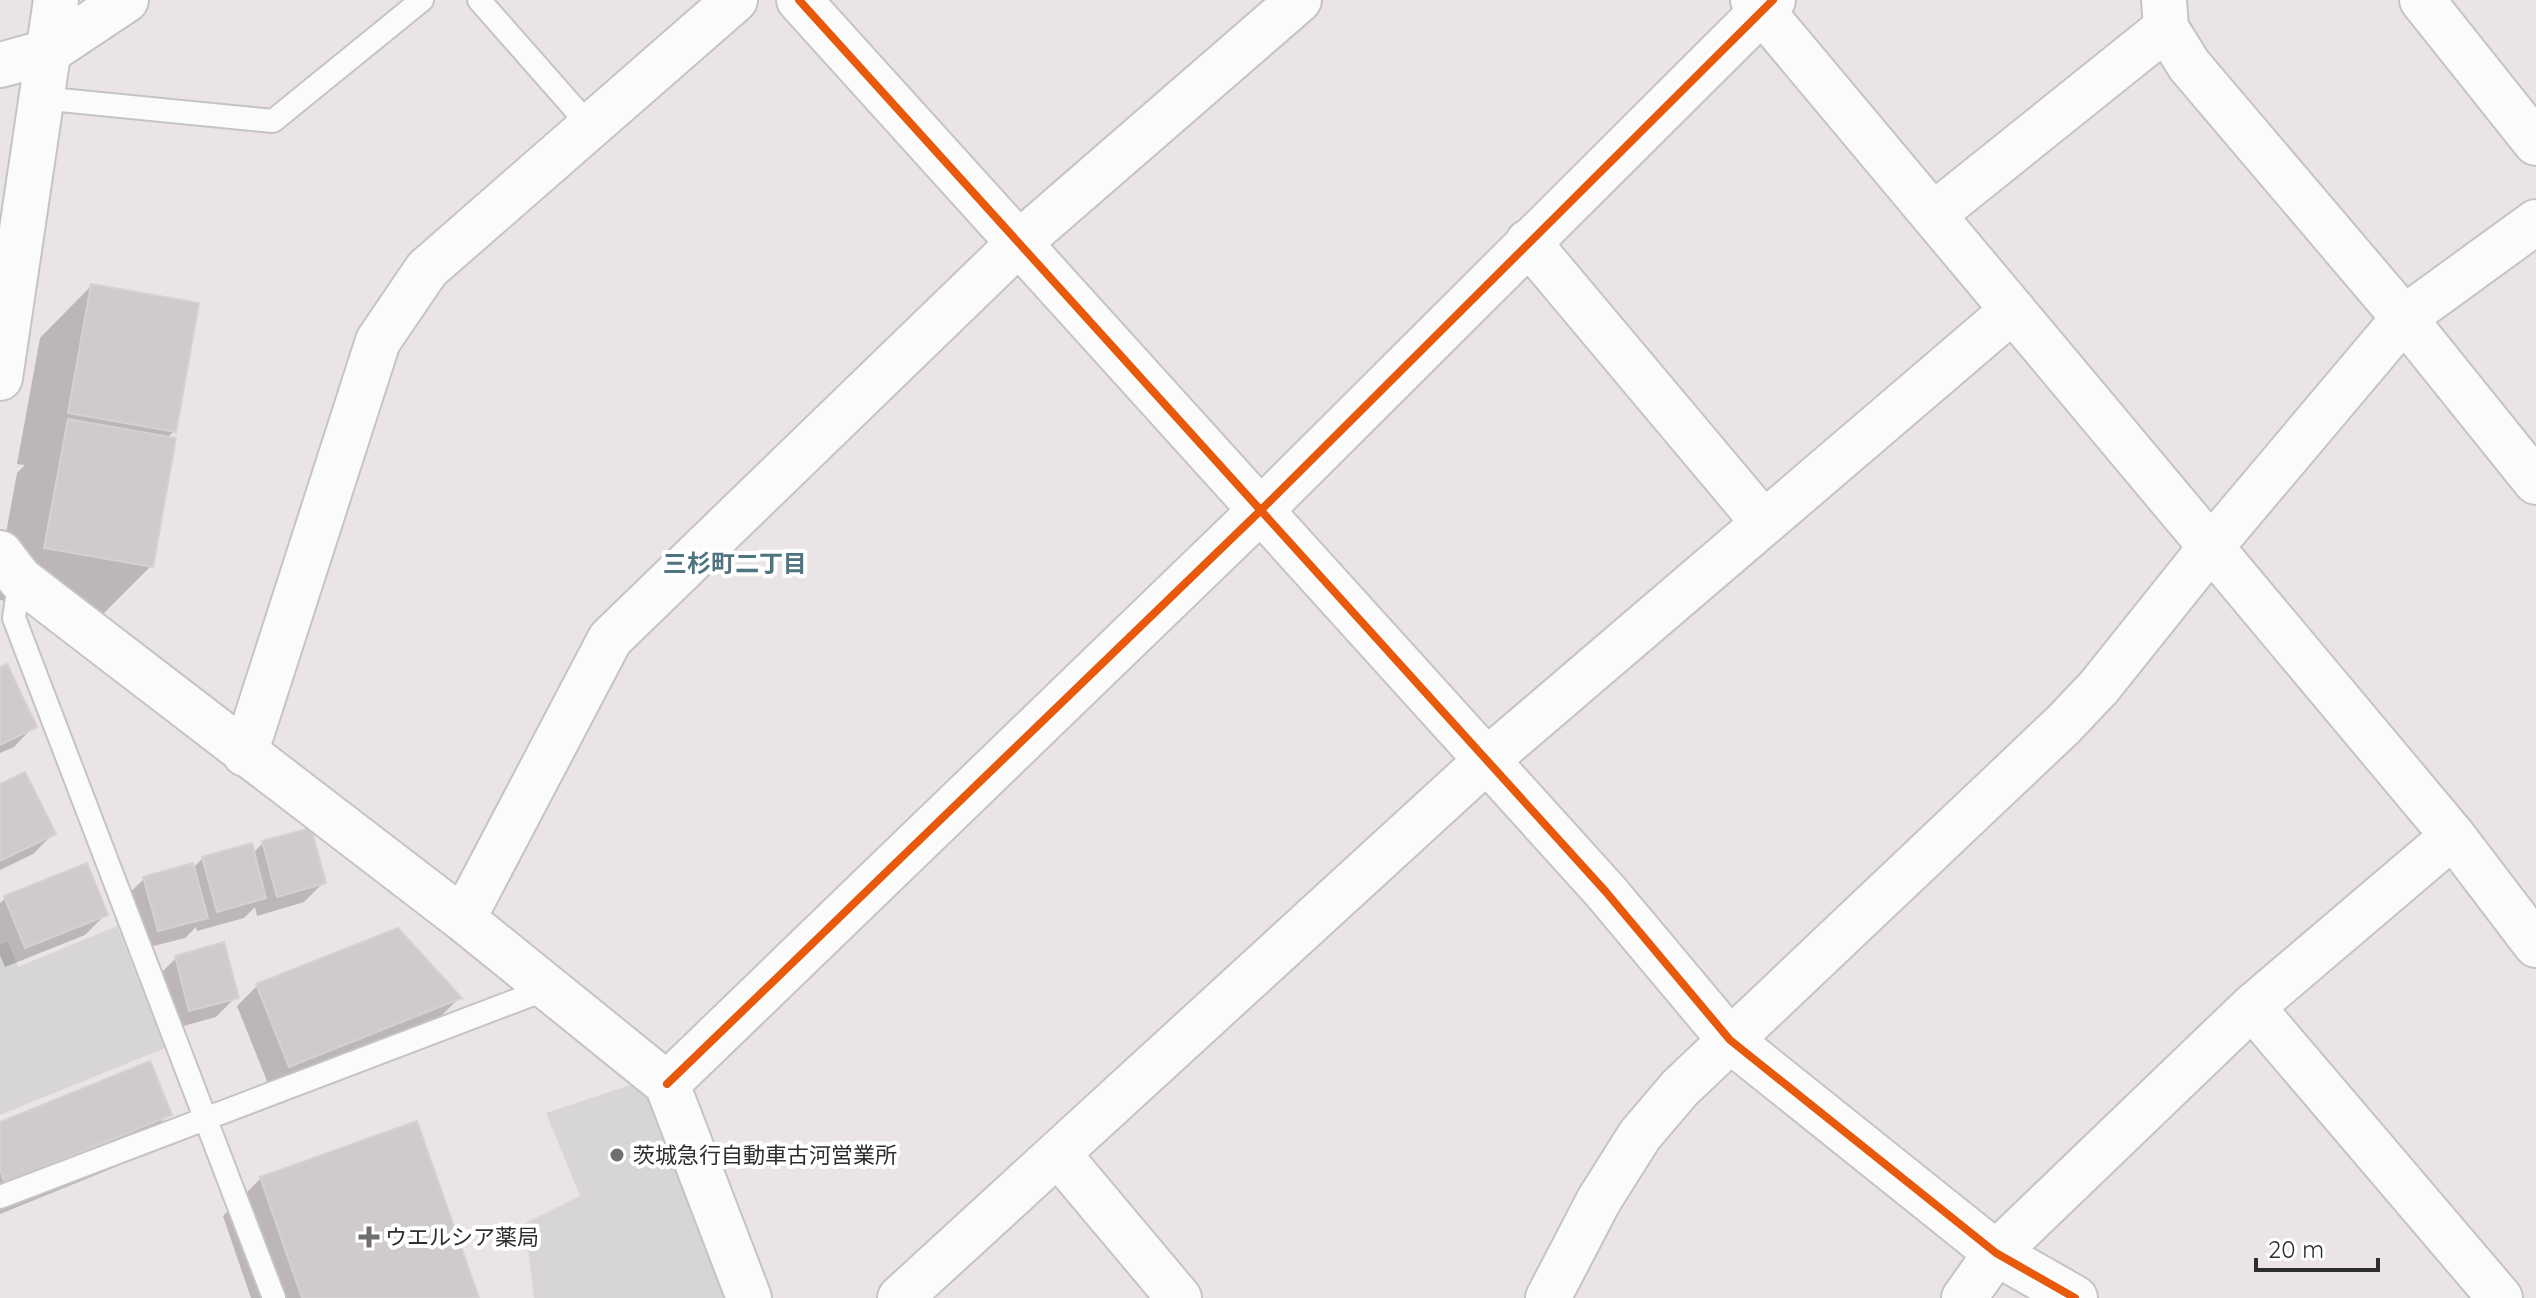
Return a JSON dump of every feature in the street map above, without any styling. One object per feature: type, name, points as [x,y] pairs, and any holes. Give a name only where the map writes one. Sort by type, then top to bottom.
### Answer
[{"type":"street","points":[[0,378],[56,0]]},
{"type":"street","points":[[0,65],[48,52],[126,0]]},
{"type":"street","points":[[245,754],[378,341],[427,269],[735,0]]},
{"type":"street","points":[[799,0],[1606,892],[1730,1040],[1996,1253],[2075,1298]]},
{"type":"street","points":[[463,919],[610,639],[1019,243],[1299,0]]},
{"type":"street","points":[[2422,0],[2536,143]]},
{"type":"street","points":[[667,1084],[1261,510],[1762,3],[1933,215],[2453,836],[2536,945]]},
{"type":"street","points":[[1933,215],[2165,14],[2189,65],[2404,318],[2536,482]]},
{"type":"street","points":[[1548,1298],[1599,1200],[1640,1135],[1680,1088],[2064,724],[2099,687],[2211,547],[2404,318],[2536,222]]},
{"type":"street","points":[[1528,242],[1764,523]]},
{"type":"street","points":[[900,1298],[1487,760],[2013,310]]},
{"type":"street","points":[[10,566],[245,754],[463,919],[667,1084],[749,1298]]},
{"type":"street","points":[[1964,1298],[1996,1253],[2252,1007],[2453,836]]},
{"type":"street","points":[[2252,1007],[2500,1298]]},
{"type":"street","points":[[1058,1154],[1179,1298]]},
{"type":"lane","points":[[40,98],[273,121],[422,0]]},
{"type":"lane","points":[[479,0],[589,125]]},
{"type":"lane","points":[[10,566],[14,618],[274,1298]]},
{"type":"lane","points":[[0,1197],[549,988]]},
{"type":"shaded area","points":[[117,926],[165,1048],[0,1115],[0,945],[8,942],[18,967]]},
{"type":"shaded area","name":"茨城急行自動車古河営業所","points":[[642,1081],[725,1298],[534,1298],[525,1223],[580,1196],[546,1113]]},
{"type":"building","points":[[91,284],[199,303],[176,432],[68,413]]},
{"type":"building","points":[[68,419],[176,438],[153,567],[44,548]]},
{"type":"building","points":[[7,664],[37,727],[0,745],[0,667]]},
{"type":"building","points":[[25,772],[56,834],[0,861],[0,784]]},
{"type":"building","points":[[311,828],[326,883],[277,897],[262,841]]},
{"type":"building","points":[[252,843],[266,898],[217,912],[202,857]]},
{"type":"building","points":[[87,863],[108,915],[25,948],[4,896]]},
{"type":"building","points":[[193,863],[208,918],[158,931],[143,877]]},
{"type":"building","points":[[398,928],[462,998],[289,1067],[256,984]]},
{"type":"building","points":[[224,942],[239,998],[189,1011],[175,956]]},
{"type":"building","points":[[150,1061],[172,1115],[5,1183],[0,1170],[0,1122]]},
{"type":"building","name":"ウエルシア薬局","points":[[417,1121],[479,1298],[302,1298],[260,1177]]},
{"type":"cycle path","points":[[799,0],[1606,892],[1730,1040],[1996,1253],[2075,1298]]},
{"type":"cycle path","points":[[667,1084],[1261,510],[1773,0]]},
{"type":"place","name":"茨城急行自動車古河営業所","points":[[617,1155]]},
{"type":"place","name":"ウエルシア薬局","points":[[369,1237]]},
{"type":"district","name":"三杉町二丁目","points":[[735,564]]}]
